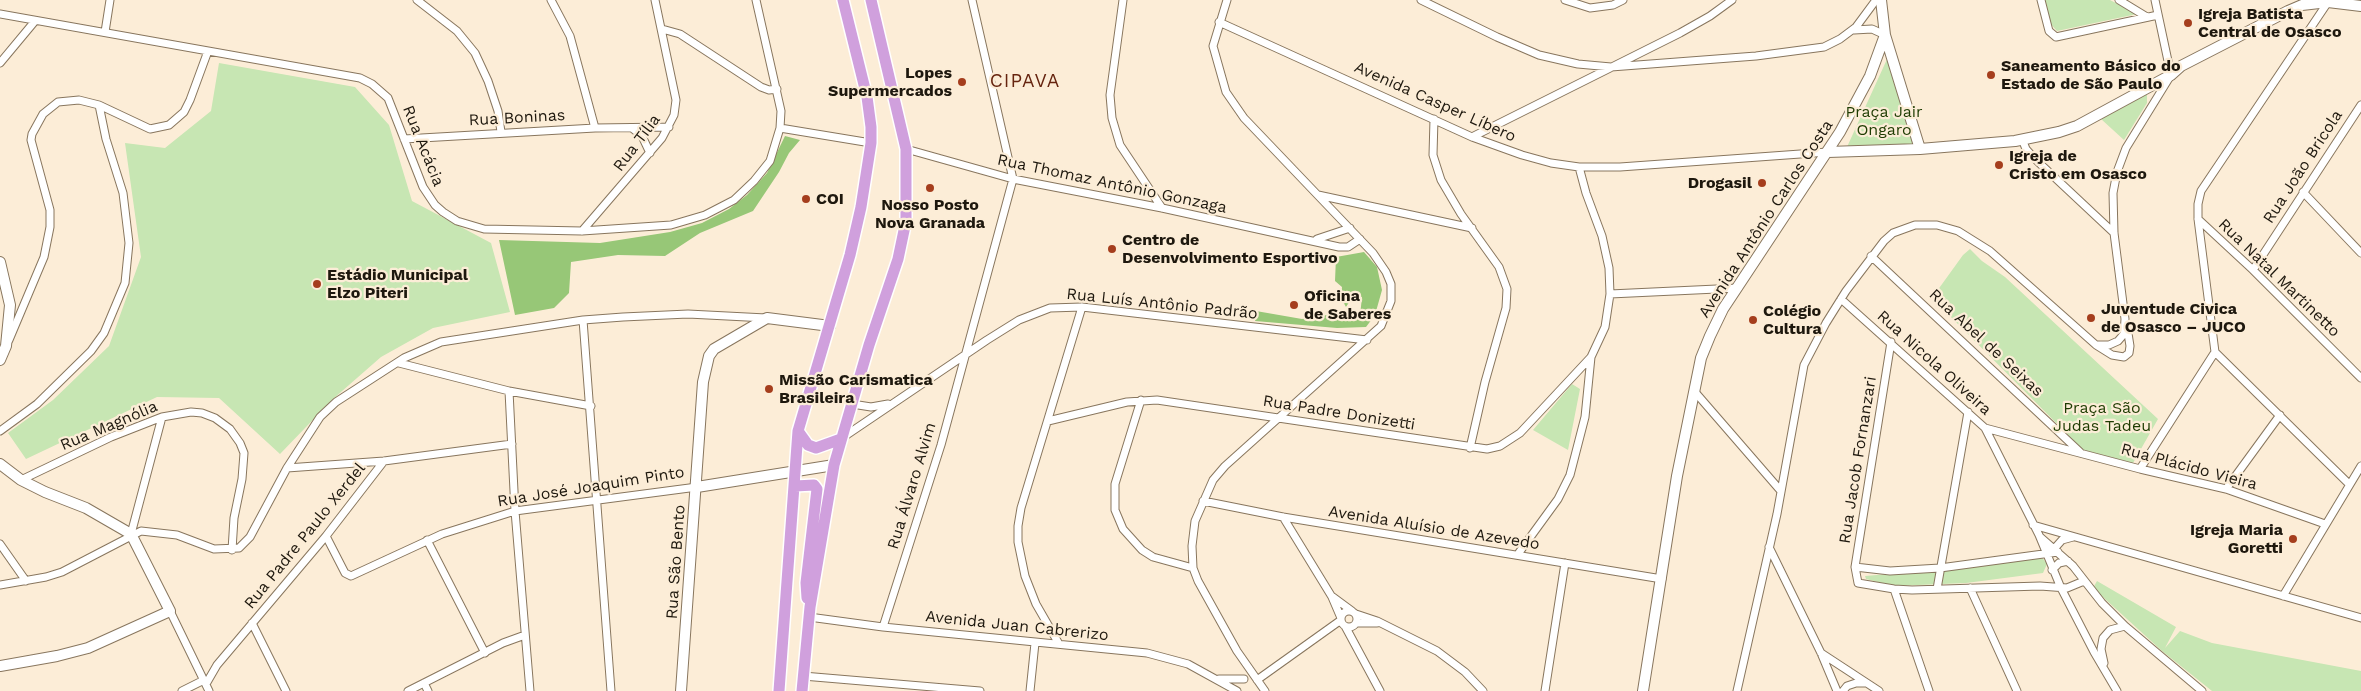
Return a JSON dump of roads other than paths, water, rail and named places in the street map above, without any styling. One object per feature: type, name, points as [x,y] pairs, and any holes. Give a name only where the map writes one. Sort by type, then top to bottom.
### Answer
[{"type":"main road","points":[[779,691],[798,431],[830,326],[861,207],[871,143],[867,97],[843,0]]},
{"type":"main road","points":[[802,691],[809,612],[834,465],[840,439],[904,236],[908,206],[906,150],[871,0]]},
{"type":"main road","points":[[798,431],[808,445],[816,448],[840,439]]},
{"type":"main road","points":[[795,486],[814,485],[817,487],[805,590],[809,612]]},
{"type":"street","points":[[105,32],[110,0]]},
{"type":"street","points":[[417,0],[457,31],[475,53],[488,81],[498,111],[501,132]]},
{"type":"street","points":[[551,0],[570,36],[596,128]]},
{"type":"street","name":"Rua Tília","points":[[582,231],[650,153],[669,127],[674,115],[676,100],[655,0]]},
{"type":"street","name":"Rua Acácia","points":[[0,14],[360,78],[372,84],[388,98],[415,170],[428,196],[439,209],[457,221],[484,229],[582,231],[671,225],[721,207],[734,200],[754,181],[770,160],[780,128],[781,111],[756,0]]},
{"type":"street","points":[[972,0],[1013,179]]},
{"type":"street","points":[[1123,0],[1110,95],[1112,118],[1120,144],[1162,208]]},
{"type":"street","points":[[1227,0],[1213,46],[1226,92],[1244,118],[1380,261],[1391,284],[1389,312],[1381,326],[1225,466],[1213,480],[1202,501],[1193,532],[1193,568],[1203,593],[1264,691]]},
{"type":"street","points":[[1421,0],[1497,38],[1539,55],[1578,64],[1611,67],[1807,51],[1824,47],[1851,31],[1863,28],[1885,35]]},
{"type":"street","points":[[1565,0],[1590,8],[1613,5],[1624,0]]},
{"type":"street","points":[[1472,136],[1703,20],[1732,0]]},
{"type":"street","points":[[1851,31],[1876,0]]},
{"type":"street","points":[[1881,0],[1885,35],[1920,149]]},
{"type":"street","points":[[2041,0],[2050,31],[2056,37],[2158,15]]},
{"type":"street","points":[[2119,0],[2147,17]]},
{"type":"street","points":[[1737,691],[1770,547],[1804,365],[1841,299],[1872,256],[1889,237],[1905,227],[1929,224],[1958,231],[1996,256],[2103,352],[2118,358],[2124,357],[2129,353],[2114,233],[2114,194],[2119,164],[2131,139],[2170,75],[2155,0]]},
{"type":"street","points":[[2328,2],[2201,192],[2198,204],[2198,219],[2215,352],[2349,484]]},
{"type":"street","points":[[1828,152],[1920,149],[2022,139],[2059,132],[2077,126],[2170,75],[2182,66],[2302,5],[2328,2],[2361,6]]},
{"type":"street","points":[[0,63],[35,21]]},
{"type":"street","name":"Avenida Casper Líbero","points":[[1219,22],[1472,136],[1522,155],[1579,167],[1669,164],[1828,152]]},
{"type":"street","points":[[662,29],[680,34],[761,87],[769,90],[777,89]]},
{"type":"street","name":"Avenida Antônio Carlos Costa","points":[[1643,691],[1677,476],[1701,358],[1710,336],[1738,288],[1828,152],[1870,76],[1885,35]]},
{"type":"street","points":[[0,360],[23,310],[44,257],[50,227],[50,210],[32,148],[32,134],[43,114],[58,102],[79,100],[99,105],[150,128],[170,125],[178,119],[190,100],[208,51]]},
{"type":"street","points":[[0,431],[37,404],[91,351],[104,333],[125,283],[129,243],[124,200],[120,178],[106,139],[99,105]]},
{"type":"street","name":"Rua João Bricola","points":[[2253,270],[2302,192],[2360,107]]},
{"type":"street","points":[[1434,119],[1433,148],[1437,169],[1450,195],[1499,268],[1507,289],[1506,308],[1485,382],[1470,448]]},
{"type":"street","name":"Rua Boninas","points":[[404,139],[501,132],[669,127]]},
{"type":"street","points":[[631,128],[642,136],[650,153]]},
{"type":"street","points":[[780,128],[871,143]]},
{"type":"street","points":[[2022,139],[2026,149],[2035,159],[2114,233]]},
{"type":"street","name":"Rua Thomaz Antônio Gonzaga","points":[[906,150],[1013,179],[1162,208],[1344,248],[1360,239]]},
{"type":"street","points":[[1518,554],[1558,499],[1570,475],[1584,416],[1591,357],[1605,327],[1610,294],[1609,268],[1602,236],[1586,194],[1579,167]]},
{"type":"street","name":"Rua Álvaro Alvim","points":[[883,627],[941,445],[1013,179]]},
{"type":"street","points":[[2302,192],[2361,253]]},
{"type":"street","points":[[1318,195],[1472,228]]},
{"type":"street","name":"Rua Natal Martinetto","points":[[2198,219],[2253,270],[2361,378]]},
{"type":"street","name":"Rua Thomaz Antônio Gonzaga","points":[[1314,240],[1332,236],[1350,228]]},
{"type":"street","name":"Rua Abel de Seixas","points":[[1872,256],[2080,452]]},
{"type":"street","points":[[0,262],[10,305],[6,346]]},
{"type":"street","points":[[1610,294],[1738,288]]},
{"type":"street","name":"Rua Nicola Oliveira","points":[[1841,299],[1985,428],[2039,535],[2061,588],[2094,652],[2117,691]]},
{"type":"street","points":[[1059,644],[1029,589],[1018,542],[1021,508],[1082,307]]},
{"type":"street","name":"Rua Luís Antônio Padrão","points":[[840,439],[964,355],[1034,313],[1050,308],[1082,307],[1367,340]]},
{"type":"street","points":[[0,585],[46,577],[77,565],[112,547],[132,534],[141,531],[177,535],[214,549],[232,550],[246,543],[286,468],[320,417],[336,402],[416,351],[441,342],[583,320],[688,314],[767,318],[830,326]]},
{"type":"street","name":"Rua São Bento","points":[[681,691],[703,382],[709,356],[714,349],[767,318]]},
{"type":"street","points":[[583,320],[591,406],[596,500],[611,691]]},
{"type":"street","points":[[2096,345],[2109,345],[2118,341],[2124,334],[2125,320]]},
{"type":"street","name":"Rua Jacob Fornanzari","points":[[1891,342],[1855,567],[1858,583],[1894,590]]},
{"type":"street","points":[[2140,469],[2215,352]]},
{"type":"street","name":"Rua Padre Donizetti","points":[[1048,421],[1141,400],[1187,402],[1470,448],[1487,449],[1500,446],[1513,439],[1591,357]]},
{"type":"street","points":[[399,363],[509,391],[591,406]]},
{"type":"street","points":[[509,391],[515,511],[530,691]]},
{"type":"street","points":[[1695,392],[1780,490]]},
{"type":"street","points":[[1141,400],[1115,484],[1115,510],[1123,529],[1142,550],[1154,557],[1193,568]]},
{"type":"street","name":"Rua Luís Antônio Padrão","points":[[852,404],[871,406],[891,403]]},
{"type":"street","name":"Rua Magnólia","points":[[22,480],[112,437],[162,417],[191,412],[202,413],[224,424],[240,443],[244,460],[234,518],[232,550]]},
{"type":"street","points":[[1937,589],[1968,412]]},
{"type":"street","points":[[2226,489],[2280,415]]},
{"type":"street","points":[[132,534],[162,417]]},
{"type":"street","name":"Rua Plácido Vieira","points":[[1985,428],[2140,469],[2226,489],[2325,524]]},
{"type":"street","name":"Rua Padre Paulo Xerdel","points":[[205,682],[217,664],[326,536],[384,461],[512,444]]},
{"type":"street","points":[[286,468],[384,461]]},
{"type":"street","points":[[0,464],[22,480],[45,492],[86,508],[132,534],[210,691]]},
{"type":"street","name":"Rua José Joaquim Pinto","points":[[326,536],[345,574],[352,576],[427,540],[515,511],[834,465]]},
{"type":"street","points":[[2282,596],[2361,466]]},
{"type":"street","name":"Avenida Aluísio de Azevedo","points":[[1202,501],[1283,517],[1662,579]]},
{"type":"street","points":[[1283,517],[1332,597],[1380,691]]},
{"type":"street","points":[[2034,525],[2361,618]]},
{"type":"street","name":"Rua Nicola Oliveira","points":[[2039,535],[2068,561],[2102,603],[2125,626],[2202,691]]},
{"type":"street","points":[[1855,567],[1890,571],[1940,568],[2045,553],[2056,550],[2062,540],[2075,537]]},
{"type":"street","points":[[427,540],[485,653]]},
{"type":"street","points":[[0,544],[26,581]]},
{"type":"street","points":[[1770,547],[1821,653],[1837,691]]},
{"type":"street","points":[[2052,570],[2059,564],[2068,561]]},
{"type":"street","points":[[1545,691],[1565,563]]},
{"type":"street","points":[[1929,691],[1894,590],[2040,586],[2061,588],[2073,587],[2084,581]]},
{"type":"street","points":[[1970,588],[2017,691]]},
{"type":"street","points":[[1332,597],[1354,613],[1382,624],[1451,660],[1482,691]]},
{"type":"street","points":[[0,666],[57,656],[88,648],[170,611]]},
{"type":"street","name":"Avenida Juan Cabrerizo","points":[[809,612],[883,627],[1159,656],[1188,664],[1237,691]]},
{"type":"street","points":[[1346,623],[1344,612],[1354,613]]},
{"type":"street","points":[[1346,623],[1354,613]]},
{"type":"street","points":[[252,623],[286,691]]},
{"type":"street","points":[[1237,691],[1244,679],[1254,677],[1330,630],[1346,623],[1382,624]]},
{"type":"street","points":[[2105,668],[2101,649],[2103,638],[2110,630],[2125,626]]},
{"type":"street","points":[[408,691],[525,634]]},
{"type":"street","points":[[1030,691],[1035,643]]},
{"type":"street","points":[[1821,653],[1879,691]]},
{"type":"street","points":[[199,670],[217,664]]},
{"type":"street","points":[[803,676],[980,691]]},
{"type":"street","name":"Avenida Juan Cabrerizo","points":[[1218,679],[1244,679]]},
{"type":"street","points":[[182,691],[205,682]]},
{"type":"street","points":[[424,683],[428,691]]},
{"type":"street","points":[[1843,691],[1847,686],[1867,683]]},
{"type":"place","name":"Igreja Batista Central de Osasco","points":[[2188,23]]},
{"type":"place","name":"Saneamento Básico do Estado de São Paulo","points":[[1991,75]]},
{"type":"place","name":"Lopes Supermercados","points":[[962,82]]},
{"type":"place","name":"Igreja de Cristo em Osasco","points":[[1999,165]]},
{"type":"place","name":"Drogasil","points":[[1762,183]]},
{"type":"place","name":"Nosso Posto Nova Granada","points":[[930,188]]},
{"type":"place","name":"COI","points":[[806,199]]},
{"type":"place","name":"Centro de Desenvolvimento Esportivo","points":[[1112,249]]},
{"type":"place","name":"Estádio Municipal Elzo Piteri","points":[[317,284]]},
{"type":"place","name":"Oficina de Saberes","points":[[1294,305]]},
{"type":"place","name":"Juventude Civica de Osasco – JUCO","points":[[2091,318]]},
{"type":"place","name":"Colégio Cultura","points":[[1753,320]]},
{"type":"place","name":"Missão Carismatica Brasileira","points":[[769,389]]},
{"type":"place","name":"Igreja Maria Goretti","points":[[2293,539]]},
{"type":"district","name":"CIPAVA","points":[[1025,81]]},
{"type":"park label","name":"Praça Jair Ongaro","points":[[1884,121]]},
{"type":"park label","name":"Praça São Judas Tadeu","points":[[2102,417]]}]
